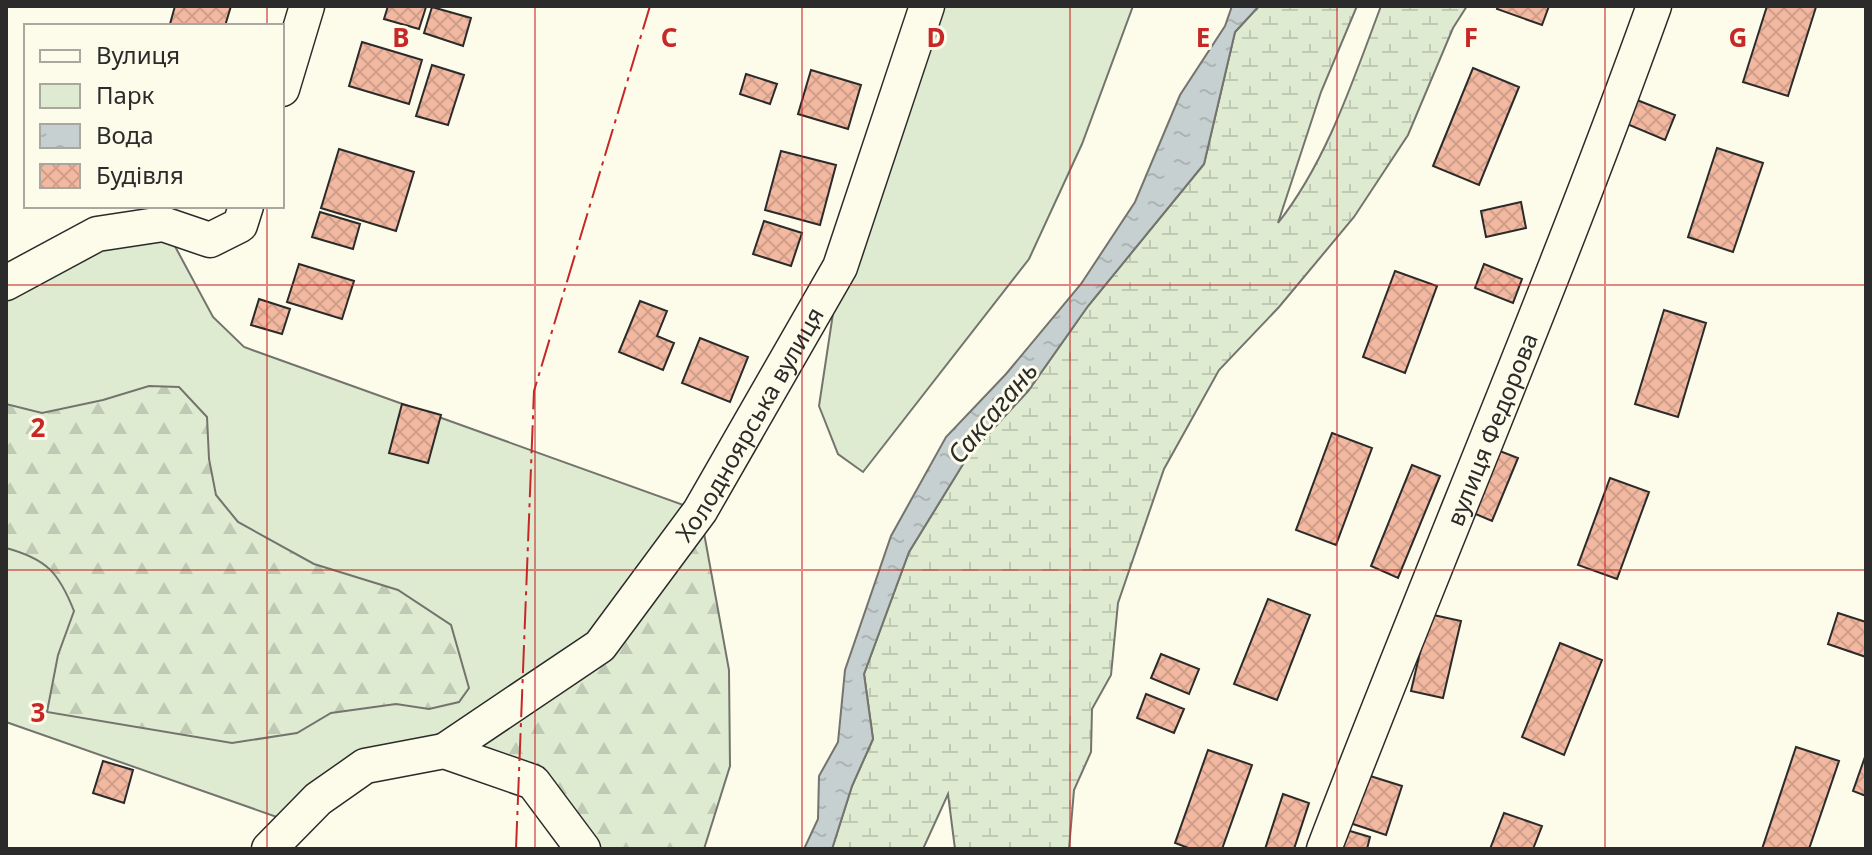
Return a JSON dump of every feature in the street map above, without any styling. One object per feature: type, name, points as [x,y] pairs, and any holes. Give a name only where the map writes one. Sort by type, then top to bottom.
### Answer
[{"type":"street","points":[[284,82],[307,6]]},
{"type":"street","name":"Холодноярська вулиця","points":[[444,751],[600,646],[700,511],[840,267],[927,6]]},
{"type":"street","name":"вулиця Федорова","points":[[1324,849],[1429,576],[1610,128],[1654,6]]},
{"type":"street","points":[[6,283],[97,234],[163,224],[210,240],[240,225],[245,208]]},
{"type":"street","points":[[269,849],[318,799],[365,766],[444,751],[533,782],[583,849]]},
{"type":"green space","points":[[927,6],[1133,6],[1082,144],[1029,259],[863,472],[838,454],[819,406],[840,267]]},
{"type":"green space","points":[[1259,6],[1357,6],[1321,92],[1278,223],[1325,147],[1381,6],[1467,6],[1453,28],[1408,135],[1354,217],[1279,307],[1219,370],[1164,469],[1118,603],[1111,675],[1092,709],[1091,752],[1074,790],[1069,849],[955,849],[948,794],[923,849],[832,849],[852,786],[873,739],[864,674],[909,552],[968,456],[1028,391],[1088,306],[1204,164],[1235,32]]},
{"type":"green space","points":[[163,224],[213,317],[244,347],[700,511],[600,646],[444,751],[365,766],[294,823],[6,722],[6,283]]},
{"type":"green space","points":[[149,386],[179,387],[207,417],[209,459],[216,495],[238,522],[314,564],[398,590],[451,625],[469,688],[459,702],[429,709],[396,704],[331,713],[297,733],[232,743],[47,712],[58,655],[74,611],[50,569],[32,557],[6,548],[6,404],[42,413]]},
{"type":"green space","points":[[700,511],[729,670],[730,766],[704,849],[583,849],[533,783],[444,751],[600,646]]},
{"type":"water","name":"Саксагань","points":[[1232,6],[1259,6],[1235,32],[1204,164],[1088,306],[1028,391],[968,456],[909,552],[864,674],[873,739],[852,786],[832,849],[804,849],[818,819],[819,776],[838,742],[845,670],[891,536],[946,437],[1006,374],[1081,284],[1135,202],[1180,95],[1225,26]]},
{"type":"building","points":[[175,6],[231,6],[226,24],[170,24]]},
{"type":"building","points":[[388,6],[426,7],[419,29],[384,19]]},
{"type":"building","points":[[1498,6],[1549,6],[1542,25],[1497,9]]},
{"type":"building","points":[[1767,6],[1816,7],[1788,96],[1743,82]]},
{"type":"building","points":[[432,7],[471,18],[463,46],[424,33]]},
{"type":"building","points":[[362,42],[422,60],[409,104],[349,86]]},
{"type":"building","points":[[432,65],[464,75],[448,125],[416,116]]},
{"type":"building","points":[[1473,68],[1519,87],[1479,185],[1433,166]]},
{"type":"building","points":[[811,70],[861,85],[848,129],[798,114]]},
{"type":"building","points":[[746,74],[777,84],[770,104],[740,94]]},
{"type":"building","points":[[1637,100],[1675,115],[1665,140],[1627,124]]},
{"type":"building","points":[[1717,148],[1763,163],[1733,252],[1688,237]]},
{"type":"building","points":[[339,149],[414,172],[396,231],[321,208]]},
{"type":"building","points":[[781,151],[836,165],[820,225],[765,210]]},
{"type":"building","points":[[1521,202],[1526,228],[1486,237],[1481,211]]},
{"type":"building","points":[[320,212],[360,224],[353,249],[312,237]]},
{"type":"building","points":[[764,221],[802,233],[791,266],[753,254]]},
{"type":"building","points":[[299,264],[354,281],[342,319],[287,302]]},
{"type":"building","points":[[1484,264],[1522,279],[1513,303],[1475,288]]},
{"type":"building","points":[[1395,271],[1437,286],[1405,373],[1363,357]]},
{"type":"building","points":[[259,299],[290,309],[282,334],[251,325]]},
{"type":"building","points":[[640,301],[667,311],[657,336],[674,343],[663,370],[619,352]]},
{"type":"building","points":[[1664,310],[1706,323],[1678,417],[1635,404]]},
{"type":"building","points":[[700,338],[748,357],[730,402],[682,383]]},
{"type":"building","points":[[402,404],[441,415],[428,463],[389,453]]},
{"type":"building","points":[[1332,433],[1372,448],[1336,545],[1296,530]]},
{"type":"building","points":[[1492,448],[1518,458],[1492,521],[1466,510]]},
{"type":"building","points":[[1412,465],[1440,476],[1398,578],[1371,566]]},
{"type":"building","points":[[1610,478],[1649,492],[1617,579],[1578,565]]},
{"type":"building","points":[[1268,599],[1310,615],[1277,700],[1234,684]]},
{"type":"building","points":[[1838,613],[1866,622],[1866,657],[1828,644]]},
{"type":"building","points":[[1429,614],[1461,621],[1443,698],[1411,691]]},
{"type":"building","points":[[1560,643],[1602,660],[1564,755],[1522,737]]},
{"type":"building","points":[[1161,654],[1199,669],[1189,694],[1151,678]]},
{"type":"building","points":[[1146,694],[1184,709],[1174,733],[1137,718]]},
{"type":"building","points":[[1796,747],[1839,761],[1809,849],[1762,849]]},
{"type":"building","points":[[1208,750],[1252,765],[1222,849],[1191,849],[1175,843]]},
{"type":"building","points":[[1866,754],[1866,796],[1853,791]]},
{"type":"building","points":[[103,761],[133,770],[124,803],[93,793]]},
{"type":"building","points":[[1367,775],[1402,786],[1386,835],[1350,823]]},
{"type":"building","points":[[1283,794],[1309,803],[1294,849],[1265,849]]},
{"type":"building","points":[[1504,813],[1542,826],[1533,849],[1490,849]]},
{"type":"building","points":[[1340,828],[1370,837],[1367,849],[1334,849]]},
{"type":"power","points":[[516,849],[534,391],[650,6]]}]
